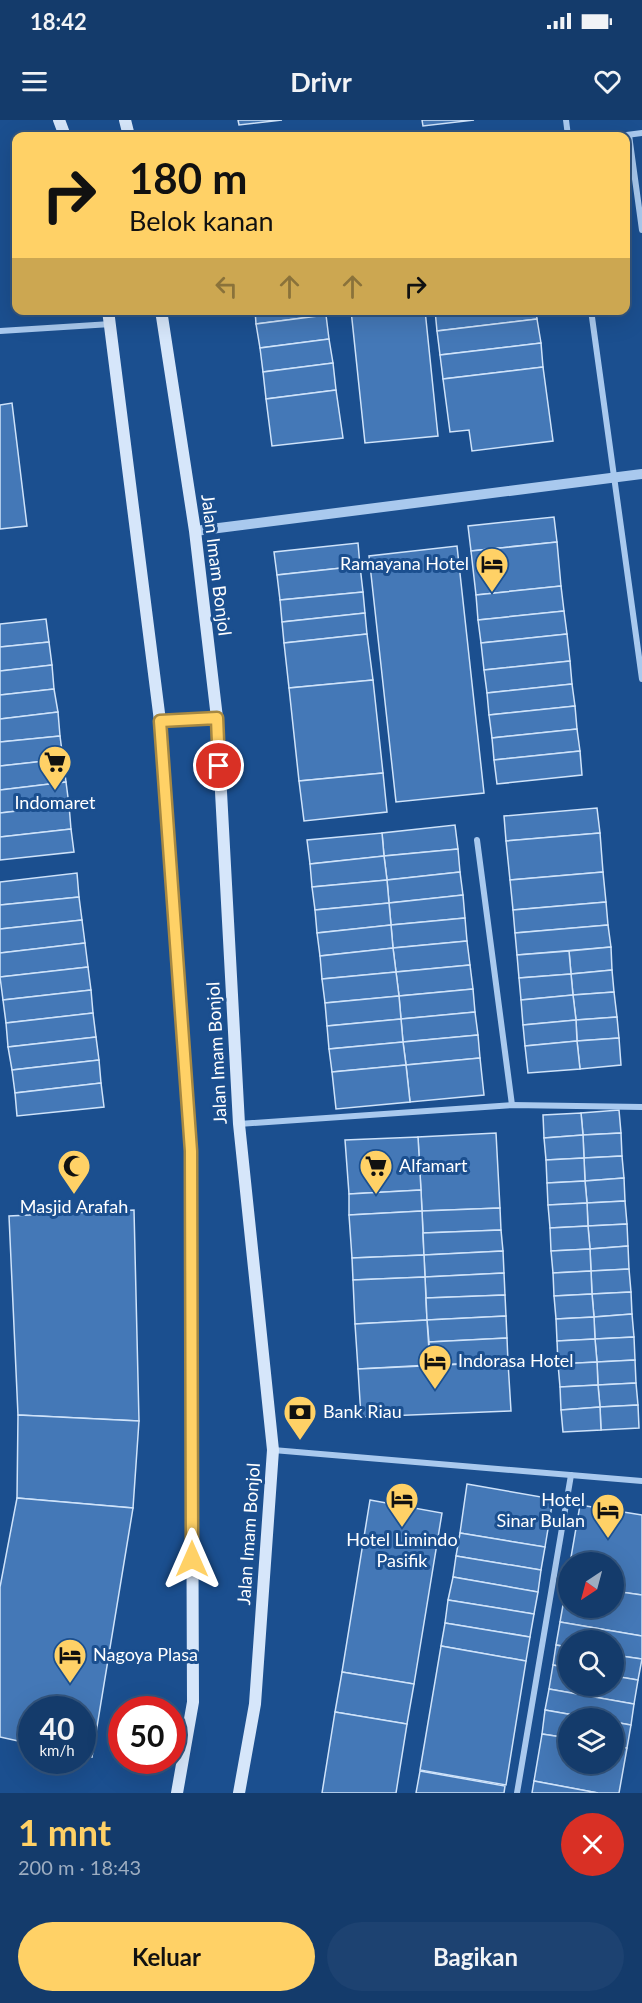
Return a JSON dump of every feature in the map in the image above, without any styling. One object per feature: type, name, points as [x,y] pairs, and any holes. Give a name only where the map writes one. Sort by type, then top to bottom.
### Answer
[{"type":"main road","name":"Jalan Imam Bonjol","points":[[109,315],[160,721],[191,1151],[193,1702],[177,1793]]},
{"type":"main road","name":"Jalan Imam Bonjol","points":[[162,315],[195,531],[217,718],[239,1124],[273,1450],[255,1704],[239,1793]]},
{"type":"main road","points":[[160,721],[217,718]]},
{"type":"street","points":[[630,142],[642,230]]},
{"type":"street","points":[[592,315],[642,679]]},
{"type":"street","points":[[0,331],[111,324]]},
{"type":"street","points":[[195,531],[642,474]]},
{"type":"street","points":[[477,840],[512,1105]]},
{"type":"street","points":[[239,1124],[512,1105],[642,1107]]},
{"type":"street","points":[[273,1450],[642,1481]]},
{"type":"street","points":[[517,1793],[571,1475]]},
{"type":"building","points":[[238,120],[282,120],[239,125]]},
{"type":"building","points":[[422,120],[474,120],[423,126]]},
{"type":"building","points":[[255,315],[326,315],[256,324]]},
{"type":"building","points":[[326,315],[329,339],[260,348],[256,324]]},
{"type":"building","points":[[352,315],[426,315],[438,436],[365,443]]},
{"type":"building","points":[[435,315],[537,315],[537,319],[437,331]]},
{"type":"building","points":[[537,319],[541,343],[440,355],[437,331]]},
{"type":"building","points":[[329,339],[333,363],[263,372],[260,348]]},
{"type":"building","points":[[541,343],[543,367],[443,379],[440,355]]},
{"type":"building","points":[[333,363],[336,390],[266,399],[263,372]]},
{"type":"building","points":[[543,367],[553,441],[472,451],[469,430],[450,432],[443,379]]},
{"type":"building","points":[[336,390],[343,438],[272,446],[266,399]]},
{"type":"building","points":[[12,403],[27,526],[0,529],[0,405]]},
{"type":"building","points":[[554,517],[557,542],[471,551],[468,526]]},
{"type":"building","points":[[557,542],[561,586],[476,595],[471,551]]},
{"type":"building","points":[[358,543],[360,566],[277,575],[274,552]]},
{"type":"building","points":[[457,546],[484,793],[396,802],[369,556]]},
{"type":"building","points":[[360,566],[363,592],[280,600],[277,575]]},
{"type":"building","points":[[561,586],[564,611],[478,620],[476,595]]},
{"type":"building","points":[[363,592],[365,613],[282,622],[280,600]]},
{"type":"building","points":[[564,611],[567,634],[481,643],[478,620]]},
{"type":"building","points":[[365,613],[367,634],[284,643],[282,622]]},
{"type":"building","points":[[46,619],[49,642],[0,647],[0,624]]},
{"type":"building","points":[[367,634],[373,680],[289,688],[284,643]]},
{"type":"building","points":[[567,634],[570,661],[484,670],[481,643]]},
{"type":"building","points":[[49,642],[52,665],[0,671],[0,647]]},
{"type":"building","points":[[570,661],[572,684],[487,693],[484,670]]},
{"type":"building","points":[[52,665],[54,689],[0,695],[0,671]]},
{"type":"building","points":[[373,680],[383,773],[299,781],[289,688]]},
{"type":"building","points":[[572,684],[575,706],[489,715],[487,693]]},
{"type":"building","points":[[54,689],[58,712],[0,719],[0,695]]},
{"type":"building","points":[[575,706],[577,729],[492,738],[489,715]]},
{"type":"building","points":[[58,712],[60,736],[0,742],[0,719]]},
{"type":"building","points":[[577,729],[580,751],[494,760],[492,738]]},
{"type":"building","points":[[60,736],[63,759],[0,766],[0,742]]},
{"type":"building","points":[[580,751],[582,775],[497,784],[494,760]]},
{"type":"building","points":[[63,759],[66,782],[0,790],[0,766]]},
{"type":"building","points":[[383,773],[387,812],[304,821],[299,781]]},
{"type":"building","points":[[66,782],[69,805],[0,813],[0,790]]},
{"type":"building","points":[[69,805],[71,829],[0,837],[0,813]]},
{"type":"building","points":[[597,808],[600,833],[506,841],[504,816]]},
{"type":"building","points":[[455,825],[458,849],[384,856],[382,833]]},
{"type":"building","points":[[71,829],[74,852],[0,860],[0,837]]},
{"type":"building","points":[[382,833],[384,856],[310,864],[307,840]]},
{"type":"building","points":[[600,833],[603,872],[510,880],[506,841]]},
{"type":"building","points":[[458,849],[460,872],[387,880],[384,856]]},
{"type":"building","points":[[384,856],[387,880],[312,887],[310,864]]},
{"type":"building","points":[[460,872],[463,895],[389,903],[387,880]]},
{"type":"building","points":[[603,872],[606,902],[513,910],[510,880]]},
{"type":"building","points":[[77,873],[79,897],[0,905],[0,882]]},
{"type":"building","points":[[387,880],[389,903],[315,910],[312,887]]},
{"type":"building","points":[[463,895],[465,918],[391,925],[389,903]]},
{"type":"building","points":[[79,897],[82,920],[0,929],[0,905]]},
{"type":"building","points":[[606,902],[608,925],[515,933],[513,910]]},
{"type":"building","points":[[389,903],[391,925],[317,933],[315,910]]},
{"type":"building","points":[[465,918],[467,941],[393,948],[391,925]]},
{"type":"building","points":[[82,920],[85,943],[0,953],[0,929]]},
{"type":"building","points":[[391,925],[393,948],[320,956],[317,933]]},
{"type":"building","points":[[608,925],[611,947],[517,955],[515,933]]},
{"type":"building","points":[[467,941],[470,965],[396,972],[393,948]]},
{"type":"building","points":[[85,943],[88,967],[0,977],[0,953]]},
{"type":"building","points":[[611,947],[612,970],[571,974],[569,951]]},
{"type":"building","points":[[393,948],[396,972],[322,979],[320,956]]},
{"type":"building","points":[[569,951],[571,974],[519,978],[517,955]]},
{"type":"building","points":[[470,965],[473,989],[399,996],[396,972]]},
{"type":"building","points":[[88,967],[91,990],[3,1000],[0,977]]},
{"type":"building","points":[[612,970],[614,992],[573,995],[571,974]]},
{"type":"building","points":[[396,972],[399,996],[325,1003],[322,979]]},
{"type":"building","points":[[571,974],[573,995],[521,1000],[519,978]]},
{"type":"building","points":[[473,989],[475,1012],[401,1019],[399,996]]},
{"type":"building","points":[[91,990],[93,1013],[6,1023],[3,1000]]},
{"type":"building","points":[[614,992],[617,1017],[576,1020],[573,995]]},
{"type":"building","points":[[573,995],[576,1020],[523,1025],[521,1000]]},
{"type":"building","points":[[399,996],[401,1019],[327,1026],[325,1003]]},
{"type":"building","points":[[475,1012],[478,1035],[403,1042],[401,1019]]},
{"type":"building","points":[[93,1013],[96,1037],[8,1047],[6,1023]]},
{"type":"building","points":[[617,1017],[619,1038],[577,1041],[576,1020]]},
{"type":"building","points":[[401,1019],[403,1042],[329,1049],[327,1026]]},
{"type":"building","points":[[576,1020],[577,1041],[525,1046],[523,1025]]},
{"type":"building","points":[[478,1035],[480,1058],[406,1065],[403,1042]]},
{"type":"building","points":[[96,1037],[99,1060],[12,1070],[8,1047]]},
{"type":"building","points":[[619,1038],[621,1065],[580,1069],[577,1041]]},
{"type":"building","points":[[577,1041],[580,1069],[528,1073],[525,1046]]},
{"type":"building","points":[[403,1042],[406,1065],[332,1072],[329,1049]]},
{"type":"building","points":[[480,1058],[484,1095],[410,1102],[406,1065]]},
{"type":"building","points":[[99,1060],[101,1083],[15,1093],[12,1070]]},
{"type":"building","points":[[406,1065],[410,1102],[336,1109],[332,1072]]},
{"type":"building","points":[[101,1083],[104,1107],[17,1116],[15,1093]]},
{"type":"building","points":[[619,1110],[621,1133],[583,1135],[581,1113]]},
{"type":"building","points":[[581,1113],[583,1135],[544,1138],[543,1115]]},
{"type":"building","points":[[496,1133],[500,1208],[422,1211],[418,1137]]},
{"type":"building","points":[[621,1133],[622,1156],[584,1158],[583,1135]]},
{"type":"building","points":[[583,1135],[584,1158],[546,1160],[544,1138]]},
{"type":"building","points":[[418,1137],[421,1190],[349,1194],[345,1140]]},
{"type":"building","points":[[622,1156],[624,1178],[585,1181],[584,1158]]},
{"type":"building","points":[[584,1158],[585,1181],[547,1183],[546,1160]]},
{"type":"building","points":[[624,1178],[625,1201],[587,1203],[585,1181]]},
{"type":"building","points":[[585,1181],[587,1203],[548,1205],[547,1183]]},
{"type":"building","points":[[421,1190],[422,1211],[349,1215],[349,1194]]},
{"type":"building","points":[[625,1201],[627,1224],[588,1226],[587,1203]]},
{"type":"building","points":[[587,1203],[588,1226],[550,1228],[548,1205]]},
{"type":"building","points":[[500,1208],[501,1230],[423,1233],[422,1211]]},
{"type":"building","points":[[134,1210],[139,1421],[18,1415],[9,1216]]},
{"type":"building","points":[[422,1211],[424,1255],[352,1258],[349,1215]]},
{"type":"building","points":[[627,1224],[628,1246],[590,1249],[588,1226]]},
{"type":"building","points":[[588,1226],[590,1249],[551,1251],[550,1228]]},
{"type":"building","points":[[501,1230],[503,1251],[424,1255],[423,1233]]},
{"type":"building","points":[[628,1246],[629,1269],[591,1271],[590,1249]]},
{"type":"building","points":[[590,1249],[591,1271],[553,1273],[551,1251]]},
{"type":"building","points":[[503,1251],[504,1273],[425,1277],[424,1255]]},
{"type":"building","points":[[424,1255],[425,1277],[353,1280],[352,1258]]},
{"type":"building","points":[[629,1269],[631,1292],[592,1294],[591,1271]]},
{"type":"building","points":[[591,1271],[592,1294],[554,1296],[553,1273]]},
{"type":"building","points":[[504,1273],[505,1295],[426,1298],[425,1277]]},
{"type":"building","points":[[425,1277],[427,1320],[355,1324],[353,1280]]},
{"type":"building","points":[[631,1292],[632,1314],[594,1317],[592,1294]]},
{"type":"building","points":[[592,1294],[594,1317],[556,1319],[554,1296]]},
{"type":"building","points":[[505,1295],[506,1316],[427,1320],[426,1298]]},
{"type":"building","points":[[632,1314],[634,1337],[595,1339],[594,1317]]},
{"type":"building","points":[[506,1316],[507,1338],[429,1342],[427,1320]]},
{"type":"building","points":[[594,1317],[595,1339],[557,1341],[556,1319]]},
{"type":"building","points":[[427,1320],[430,1365],[358,1369],[355,1324]]},
{"type":"building","points":[[634,1337],[635,1360],[597,1362],[595,1339]]},
{"type":"building","points":[[507,1338],[508,1362],[430,1365],[429,1342]]},
{"type":"building","points":[[595,1339],[597,1362],[558,1364],[557,1341]]},
{"type":"building","points":[[635,1360],[636,1383],[598,1385],[597,1362]]},
{"type":"building","name":"Indorasa Hotel","points":[[508,1362],[511,1411],[361,1417],[358,1369]]},
{"type":"building","points":[[597,1362],[598,1385],[560,1387],[558,1364]]},
{"type":"building","points":[[636,1383],[638,1405],[600,1407],[598,1385]]},
{"type":"building","points":[[598,1385],[600,1407],[561,1410],[560,1387]]},
{"type":"building","points":[[638,1405],[639,1428],[601,1430],[600,1407]]},
{"type":"building","points":[[600,1407],[601,1430],[563,1432],[561,1410]]},
{"type":"building","points":[[18,1415],[139,1421],[133,1508],[17,1498]]},
{"type":"building","points":[[467,1484],[553,1499],[545,1547],[460,1533]]},
{"type":"building","points":[[17,1498],[133,1508],[96,1733],[96,1696],[18,1696],[18,1741],[0,1737],[0,1587]]},
{"type":"building","points":[[370,1500],[442,1513],[414,1684],[342,1672]]},
{"type":"building","name":"Hotel Sinar Bulan","points":[[580,1505],[642,1515],[642,1595],[624,1592],[624,1552],[572,1552]]},
{"type":"building","points":[[460,1533],[545,1547],[541,1570],[456,1556]]},
{"type":"building","points":[[456,1556],[541,1570],[538,1592],[453,1577]]},
{"type":"building","points":[[453,1577],[538,1592],[534,1614],[448,1600]]},
{"type":"building","points":[[624,1592],[642,1595],[642,1636],[624,1633],[624,1630],[607,1630],[560,1622],[561,1618],[624,1618]]},
{"type":"building","points":[[448,1600],[534,1614],[530,1637],[445,1623]]},
{"type":"building","points":[[560,1622],[607,1630],[559,1630]]},
{"type":"building","points":[[445,1623],[530,1637],[526,1661],[441,1646]]},
{"type":"building","points":[[624,1633],[642,1636],[642,1659],[624,1656]]},
{"type":"building","points":[[556,1645],[558,1645],[558,1666],[553,1665]]},
{"type":"building","points":[[441,1646],[526,1661],[506,1785],[420,1770]]},
{"type":"building","points":[[624,1656],[642,1659],[638,1680],[624,1678]]},
{"type":"building","points":[[553,1665],[558,1666],[558,1691],[549,1689]]},
{"type":"building","points":[[342,1672],[414,1684],[407,1724],[335,1712]]},
{"type":"building","points":[[624,1678],[638,1680],[634,1704],[589,1696],[624,1696]]},
{"type":"building","points":[[549,1689],[558,1691],[558,1696],[589,1696],[634,1704],[631,1725],[624,1724],[624,1708],[558,1708],[558,1712],[545,1710]]},
{"type":"building","points":[[545,1710],[558,1712],[558,1736],[542,1734]]},
{"type":"building","points":[[335,1712],[407,1724],[396,1793],[322,1793]]},
{"type":"building","points":[[624,1724],[631,1725],[627,1748],[624,1748]]},
{"type":"building","points":[[542,1734],[558,1736],[558,1774],[622,1774],[619,1793],[598,1793],[534,1781]]},
{"type":"building","points":[[624,1748],[627,1748],[624,1765]]},
{"type":"building","points":[[420,1771],[505,1786],[504,1793],[416,1793]]},
{"type":"building","points":[[534,1781],[598,1793],[532,1793]]},
{"type":"place","name":"Ramayana Hotel","points":[[492,593]]},
{"type":"place","name":"Indomaret","points":[[55,791]]},
{"type":"place","name":"Masjid Arafah","points":[[74,1195]]},
{"type":"place","name":"Alfamart","points":[[376,1195]]},
{"type":"place","name":"Indorasa Hotel","points":[[435,1390]]},
{"type":"place","name":"Bank Riau","points":[[300,1441]]},
{"type":"place","name":"Hotel Limindo Pasifik","points":[[402,1528]]},
{"type":"place","name":"Hotel Sinar Bulan","points":[[608,1539]]},
{"type":"place","name":"Nagoya Plasa","points":[[70,1684]]},
{"type":"route","points":[[192,1559],[191,1151],[160,721],[217,718],[219,766]]}]
